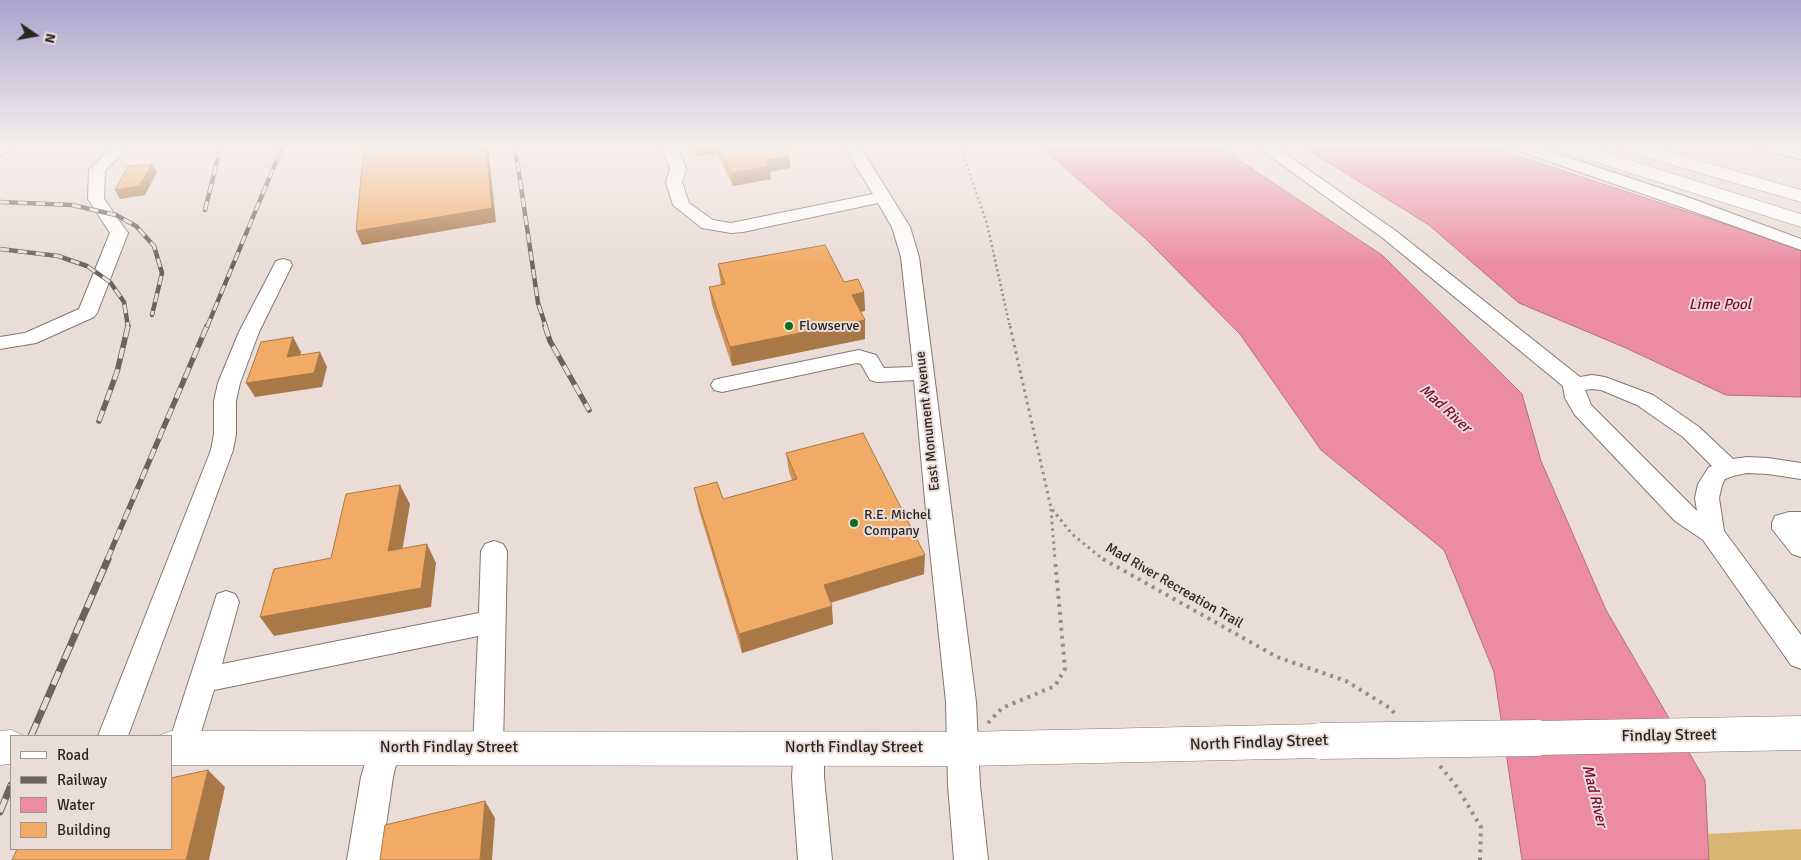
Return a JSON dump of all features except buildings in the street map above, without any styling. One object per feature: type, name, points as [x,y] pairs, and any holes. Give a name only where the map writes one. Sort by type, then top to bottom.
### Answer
[{"type":"main road","points":[[1683,185],[1801,230]]},
{"type":"main road","points":[[1689,185],[1801,221]]},
{"type":"main road","points":[[1744,185],[1801,203]]},
{"type":"main road","points":[[1763,185],[1801,196]]},
{"type":"main road","name":"Findlay Street","points":[[1538,738],[1801,733]]},
{"type":"main road","name":"North Findlay Street","points":[[177,748],[963,749],[1538,738]]},
{"type":"street","points":[[0,343],[29,339],[87,313],[118,233],[96,200],[96,185]]},
{"type":"street","points":[[675,185],[681,205],[708,224],[731,228],[884,197]]},
{"type":"street","name":"East Monument Avenue","points":[[876,185],[901,227],[910,257],[938,522],[961,702],[964,785],[970,860]]},
{"type":"street","points":[[1319,185],[1390,235],[1576,385],[1592,382],[1605,384],[1645,400],[1691,432],[1728,468]]},
{"type":"street","points":[[1634,185],[1801,245]]},
{"type":"street","points":[[113,735],[222,450],[225,434],[225,401],[229,383],[249,332],[283,265]]},
{"type":"street","points":[[722,385],[859,356],[869,360],[877,375],[923,373]]},
{"type":"street","points":[[1576,385],[1573,387],[1583,410],[1684,515],[1712,533],[1801,657]]},
{"type":"street","points":[[1712,533],[1707,498],[1710,484],[1717,473],[1728,468],[1747,465],[1801,471]]},
{"type":"street","points":[[1801,521],[1784,523],[1784,529],[1801,547]]},
{"type":"street","points":[[488,748],[494,551]]},
{"type":"street","points":[[177,748],[202,680],[226,602]]},
{"type":"street","points":[[202,680],[492,622]]},
{"type":"street","points":[[364,860],[377,777],[385,748]]},
{"type":"street","points":[[809,748],[808,777],[815,860]]},
{"type":"path","name":"Mad River Recreation Trail","points":[[974,185],[987,224],[1052,508],[1072,534],[1108,563],[1277,657],[1346,681],[1390,708],[1396,715]]},
{"type":"path","points":[[963,749],[1002,708],[1055,686],[1065,669],[1052,508]]},
{"type":"path","points":[[1433,758],[1457,787],[1481,827],[1480,860]]},
{"type":"shaded area","points":[[1801,829],[1801,860],[1709,860],[1708,834]]},
{"type":"water","name":"Mad River","points":[[1085,185],[1277,185],[1382,255],[1522,394],[1541,461],[1606,610],[1705,780],[1709,860],[1522,860],[1494,672],[1444,550],[1321,450],[1240,334],[1146,239]]},
{"type":"water","name":"Lime Pool","points":[[1365,185],[1606,185],[1801,249],[1801,397],[1726,395],[1626,348],[1519,303],[1429,225]]},
{"type":"railway","points":[[205,210],[211,185]]},
{"type":"railway","points":[[207,327],[266,185]]},
{"type":"railway","points":[[521,185],[538,303],[546,327]]},
{"type":"railway","points":[[0,202],[72,205],[116,215],[136,226],[154,246],[162,273],[152,315]]},
{"type":"railway","points":[[0,249],[58,256],[87,266],[110,282],[124,302],[128,326]]},
{"type":"railway","points":[[99,421],[117,372],[128,326]]},
{"type":"railway","points":[[107,560],[207,326]]},
{"type":"railway","points":[[545,326],[550,341],[589,410]]},
{"type":"railway","points":[[31,735],[108,559]]},
{"type":"railway","points":[[0,812],[10,787]]},
{"type":"place","name":"Flowserve","points":[[789,326]]},
{"type":"place","name":"R.E. Michel Company","points":[[854,523]]}]
